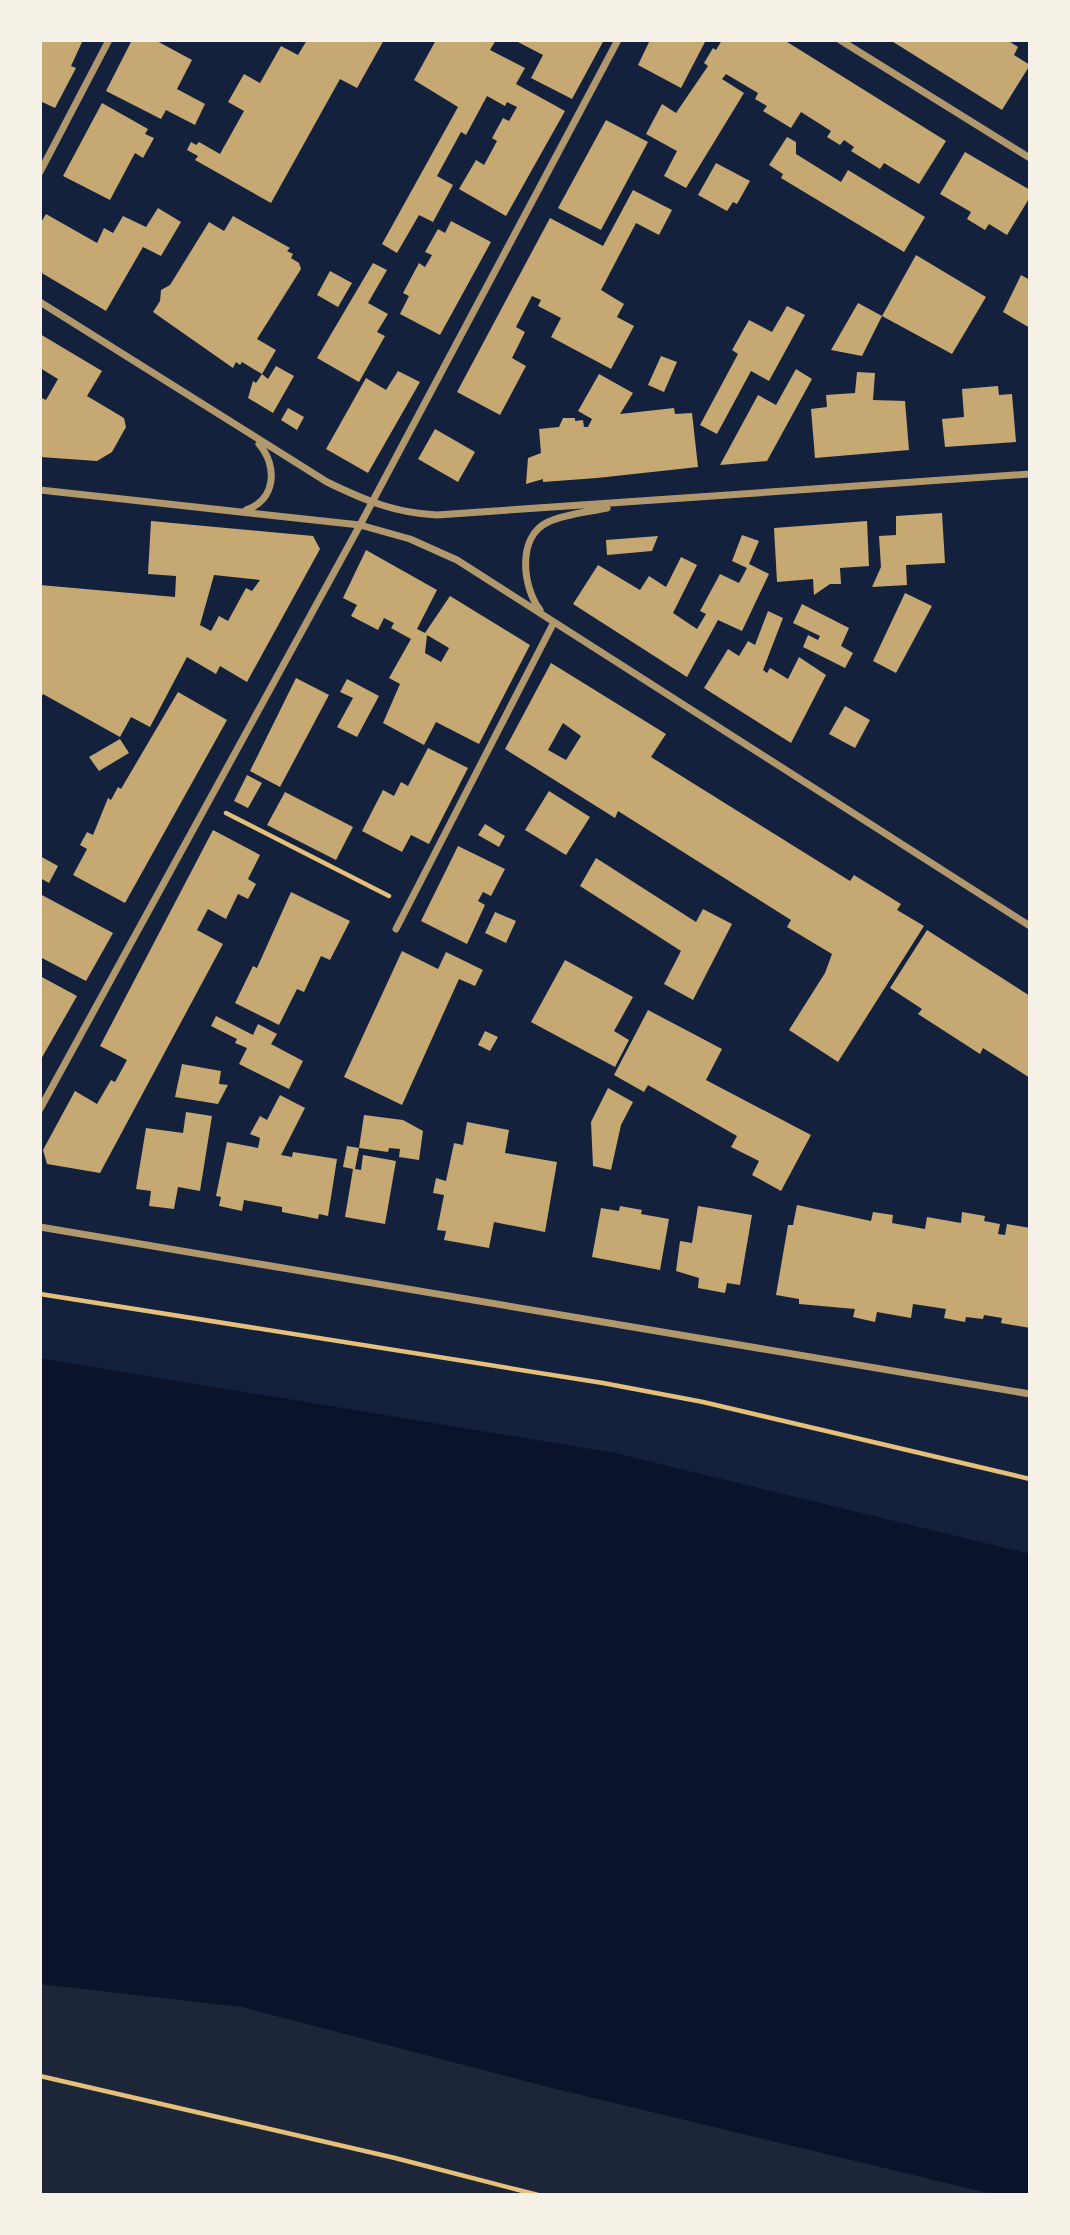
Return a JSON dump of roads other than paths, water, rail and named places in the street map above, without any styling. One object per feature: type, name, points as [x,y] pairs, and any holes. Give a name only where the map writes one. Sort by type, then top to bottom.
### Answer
[{"type":"street","points":[[40,172],[109,40]]},
{"type":"street","points":[[40,1109],[360,525],[618,40]]},
{"type":"street","points":[[840,40],[1030,158]]},
{"type":"street","points":[[40,302],[327,482],[370,503],[404,512],[436,515],[1030,474]]},
{"type":"street","points":[[242,511],[256,506],[266,498],[272,472],[270,458],[249,434]]},
{"type":"street","points":[[40,490],[360,525],[410,539],[457,560],[1030,926]]},
{"type":"street","points":[[544,615],[532,600],[526,573],[528,549],[537,530],[547,522],[573,515],[646,502]]},
{"type":"street","points":[[397,929],[554,622]]},
{"type":"street","points":[[40,1227],[1030,1394]]}]
